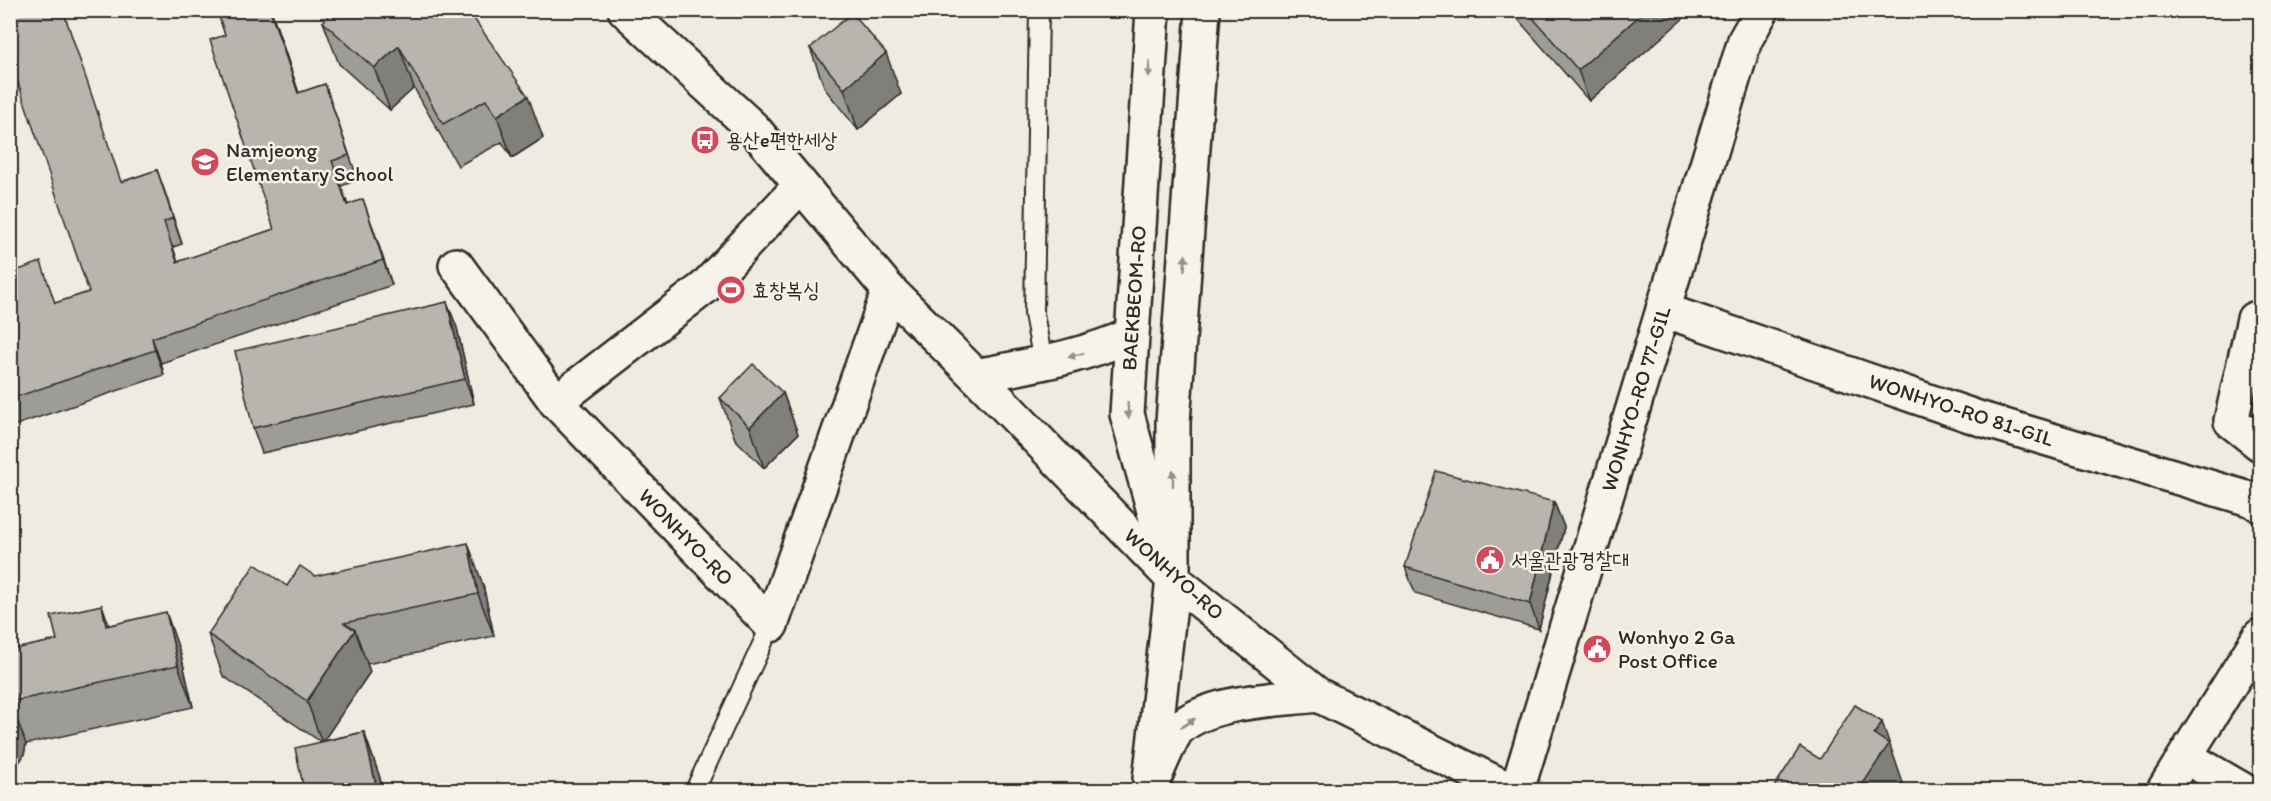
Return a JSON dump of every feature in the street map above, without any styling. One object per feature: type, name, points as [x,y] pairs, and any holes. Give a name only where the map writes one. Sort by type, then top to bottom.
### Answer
[{"type":"main road","name":"WONHYO-RO","points":[[625,10],[754,129],[889,290],[1173,579],[1318,695],[1510,790]]},
{"type":"main road","name":"BAEKBEOM-RO","points":[[1153,10],[1127,414],[1173,579]]},
{"type":"main road","name":"BAEKBEOM-RO","points":[[1149,790],[1173,579],[1173,422],[1203,10]]},
{"type":"main road","name":"WONHYO-RO 77-GIL","points":[[1517,790],[1745,40],[1762,10]]},
{"type":"main road","points":[[556,402],[705,287],[801,185]]},
{"type":"main road","name":"WONHYO-RO","points":[[456,265],[556,402],[771,625]]},
{"type":"main road","points":[[771,625],[889,290]]},
{"type":"main road","points":[[1134,293],[1147,322],[1162,323],[1182,298]]},
{"type":"main road","name":"WONHYO-RO 81-GIL","points":[[1663,310],[1981,419],[2253,500],[2260,505]]},
{"type":"main road","points":[[2260,320],[2254,319],[2231,421],[2260,444]]},
{"type":"main road","points":[[976,376],[1100,349],[1131,335]]},
{"type":"main road","points":[[2164,790],[2260,636]]},
{"type":"main road","points":[[1149,790],[1178,729],[1197,717],[1245,703],[1318,695]]},
{"type":"main road","points":[[2186,757],[2243,790]]},
{"type":"lane","points":[[1039,10],[1034,314],[1043,362]]},
{"type":"lane","points":[[695,790],[771,625]]},
{"type":"building","points":[[10,10],[63,10],[121,182],[157,170],[173,218],[164,222],[177,262],[274,229],[210,40],[225,35],[217,10],[270,10],[298,93],[325,84],[349,155],[332,161],[347,205],[363,199],[383,260],[152,338],[155,350],[10,399],[10,273],[41,262],[55,303],[89,292],[10,59]]},
{"type":"building","points":[[333,10],[468,10],[528,96],[497,116],[486,100],[443,124],[399,46],[374,68],[323,22]]},
{"type":"building","points":[[1526,10],[1646,10],[1578,70]]},
{"type":"building","points":[[852,13],[886,53],[844,89],[810,48]]},
{"type":"building","points":[[447,302],[465,379],[253,428],[235,351]]},
{"type":"building","points":[[753,364],[783,393],[750,427],[720,398]]},
{"type":"building","name":"서울관광경찰대","points":[[1436,471],[1554,502],[1530,604],[1405,567]]},
{"type":"building","points":[[468,543],[478,594],[344,623],[355,630],[307,701],[208,634],[255,564],[287,586],[300,566],[315,576]]},
{"type":"building","points":[[102,605],[106,626],[166,612],[178,665],[10,702],[10,650],[57,640],[51,616]]},
{"type":"building","points":[[1855,705],[1882,722],[1874,734],[1889,744],[1859,790],[1779,790],[1774,787],[1800,747],[1820,759]]},
{"type":"building","points":[[364,732],[377,790],[304,790],[295,748]]},
{"type":"place","name":"용산e편한세상","points":[[705,140]]},
{"type":"place","name":"Namjeong Elementary School","points":[[205,162]]},
{"type":"place","name":"효창복싱","points":[[731,290]]},
{"type":"place","name":"서울관광경찰대","points":[[1490,560]]},
{"type":"place","name":"Wonhyo 2 Ga Post Office","points":[[1597,649]]}]
